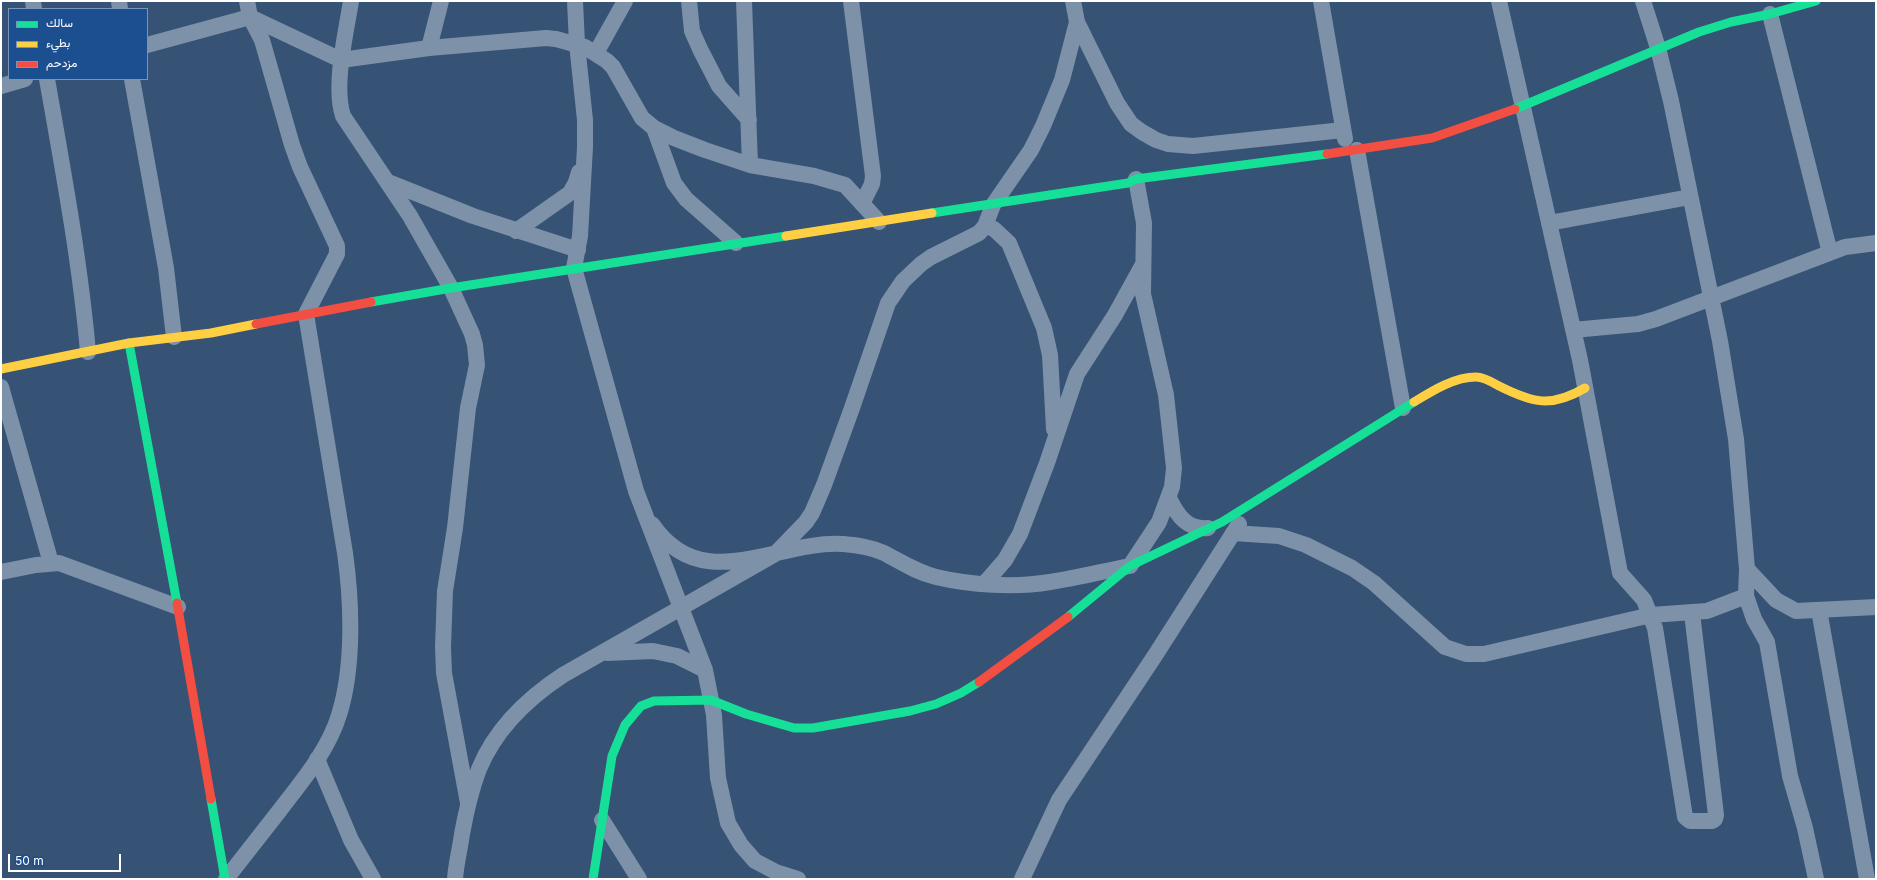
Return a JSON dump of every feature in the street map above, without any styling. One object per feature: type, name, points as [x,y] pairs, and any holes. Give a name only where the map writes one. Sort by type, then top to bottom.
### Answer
[{"type":"street","points":[[225,879],[305,777],[317,759],[338,716],[345,688],[349,625],[348,586],[341,531],[306,314],[337,254],[338,246],[300,167],[292,145],[262,40],[250,17],[247,1]]},
{"type":"street","points":[[351,1],[342,60],[340,85],[341,110],[343,116],[410,216],[451,288],[472,334],[477,355],[476,370],[468,408],[455,528],[445,591],[443,647],[444,674],[468,805]]},
{"type":"street","points":[[429,48],[441,1]]},
{"type":"street","points":[[575,1],[576,44],[585,120],[585,147],[582,207],[578,250],[574,268],[643,510],[705,670],[714,714],[718,778],[728,823],[741,845],[755,861],[776,872],[798,879]]},
{"type":"street","points":[[596,53],[625,1]]},
{"type":"street","points":[[689,1],[692,31],[703,55],[719,86],[749,120]]},
{"type":"street","points":[[744,1],[750,165]]},
{"type":"street","points":[[851,1],[872,164],[872,184],[862,204]]},
{"type":"street","points":[[1073,1],[1077,22],[1117,103],[1131,124],[1156,140],[1179,146],[1211,145],[1343,130]]},
{"type":"street","points":[[1321,1],[1343,130],[1352,150],[1403,408]]},
{"type":"street","points":[[1499,1],[1573,330],[1620,573],[1644,600],[1655,628],[1685,817],[1690,821],[1712,821],[1715,819],[1716,815],[1692,613]]},
{"type":"street","points":[[1643,1],[1658,48],[1690,197],[1711,299],[1736,439],[1748,569],[1746,596],[1754,619],[1767,642],[1788,768],[1805,828],[1816,879]]},
{"type":"street","points":[[1,369],[129,343],[212,333],[306,314],[574,268],[993,205],[1128,183],[1136,179],[1432,138],[1523,106],[1658,48],[1731,22],[1770,14],[1816,1]]},
{"type":"street","points":[[1770,14],[1830,253]]},
{"type":"street","points":[[148,45],[250,17],[342,60],[429,48],[546,38],[576,44],[596,53],[613,67],[642,118],[654,128],[705,150],[750,165],[814,176],[839,182],[849,188],[879,222]]},
{"type":"street","points":[[455,879],[468,805],[479,769],[492,746],[510,721],[544,688],[680,607],[775,554],[806,522],[819,498],[888,303],[910,273],[921,264],[930,257],[979,232],[985,226],[993,205],[1032,150],[1044,126],[1062,80],[1077,22]]},
{"type":"street","points":[[1,86],[22,80]]},
{"type":"street","points":[[47,80],[64,175],[84,310],[88,352]]},
{"type":"street","points":[[132,80],[166,268],[174,337]]},
{"type":"street","points":[[654,128],[674,183],[686,200],[736,243]]},
{"type":"street","points":[[516,231],[560,202],[570,193],[576,182],[585,147]]},
{"type":"street","points":[[643,510],[655,529],[666,541],[693,558],[719,563],[747,560],[821,544],[862,546],[882,552],[923,573],[936,577],[984,584],[1017,585],[1050,582],[1130,566],[1159,522],[1168,498],[1174,468],[1174,450],[1166,395],[1143,294],[1144,223],[1136,179]]},
{"type":"street","points":[[388,182],[516,231],[578,250]]},
{"type":"street","points":[[1549,223],[1690,197]]},
{"type":"street","points":[[985,226],[994,229],[1009,243],[1044,328],[1050,355],[1055,439]]},
{"type":"street","points":[[1573,330],[1638,324],[1656,319],[1845,247],[1876,243]]},
{"type":"street","points":[[984,584],[1005,560],[1020,534],[1055,439],[1076,374],[1115,315],[1143,264]]},
{"type":"street","points":[[129,343],[178,607],[225,879]]},
{"type":"street","points":[[593,879],[612,756],[625,725],[641,706],[654,701],[711,700],[746,714],[794,728],[813,728],[895,714],[936,704],[961,693],[988,677],[1050,631],[1130,566],[1208,528],[1252,504],[1432,391],[1453,382],[1477,377],[1530,400],[1544,403],[1570,398],[1585,388]]},
{"type":"street","points":[[1,387],[51,563]]},
{"type":"street","points":[[1168,498],[1178,516],[1184,522],[1197,528],[1208,528]]},
{"type":"street","points":[[1022,879],[1059,800],[1156,654],[1252,504]]},
{"type":"street","points":[[1233,533],[1262,534],[1294,540],[1340,562],[1374,583],[1445,647],[1466,654],[1484,654],[1651,615],[1707,611],[1746,596]]},
{"type":"street","points":[[1,572],[51,563],[68,566],[178,607]]},
{"type":"street","points":[[1748,569],[1784,605],[1796,611],[1876,607]]},
{"type":"street","points":[[1819,610],[1867,879]]},
{"type":"street","points":[[601,654],[653,651],[677,656],[705,670]]},
{"type":"street","points":[[317,759],[351,840],[373,879]]},
{"type":"street","points":[[602,820],[639,879]]},
{"type":"traffic: fast","points":[[1515,109],[1699,32],[1731,22],[1770,14],[1816,1]]},
{"type":"traffic: fast","points":[[932,213],[1128,183],[1136,179],[1327,154]]},
{"type":"traffic: fast","points":[[371,302],[451,288],[786,236]]},
{"type":"traffic: fast","points":[[129,343],[177,603]]},
{"type":"traffic: fast","points":[[1068,617],[1130,566],[1222,522],[1414,402]]},
{"type":"traffic: fast","points":[[593,879],[612,756],[625,725],[641,706],[654,701],[711,700],[746,714],[794,728],[813,728],[910,711],[936,704],[961,693],[979,682]]},
{"type":"traffic: fast","points":[[211,799],[225,879]]},
{"type":"traffic: slow","points":[[786,236],[932,213]]},
{"type":"traffic: slow","points":[[1,369],[129,343],[211,333],[256,324]]},
{"type":"traffic: slow","points":[[1414,402],[1428,393],[1451,382],[1476,377],[1488,380],[1511,392],[1542,401],[1562,399],[1585,388]]},
{"type":"traffic: jam","points":[[1327,154],[1432,138],[1515,109]]},
{"type":"traffic: jam","points":[[256,324],[371,302]]},
{"type":"traffic: jam","points":[[177,603],[211,799]]},
{"type":"traffic: jam","points":[[979,682],[1068,617]]}]
